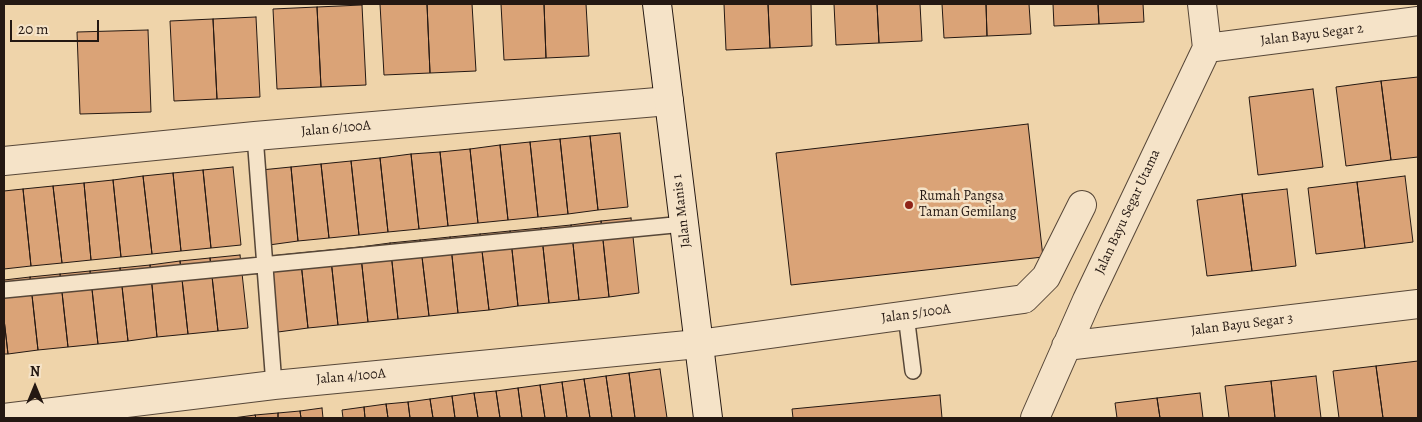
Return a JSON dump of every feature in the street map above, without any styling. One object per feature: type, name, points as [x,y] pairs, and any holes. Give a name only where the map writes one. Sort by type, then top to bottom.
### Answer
[{"type":"street","name":"Jalan Manis 1","points":[[658,4],[708,418]]},
{"type":"street","points":[[1202,4],[1207,48]]},
{"type":"street","name":"Jalan Bayu Segar 2","points":[[1207,48],[1418,21]]},
{"type":"street","name":"Jalan Bayu Segar Utama","points":[[1035,418],[1066,346],[1207,48]]},
{"type":"street","name":"Jalan 6/100A","points":[[4,160],[255,136],[669,101]]},
{"type":"street","name":"Jalan 5/100A","points":[[698,344],[1024,299],[1046,278],[1082,205]]},
{"type":"street","name":"Jalan Bayu Segar 3","points":[[1066,346],[1418,304]]},
{"type":"street","name":"Jalan 4/100A","points":[[4,418],[42,416],[274,385],[698,344]]},
{"type":"lane","points":[[255,136],[274,385]]},
{"type":"lane","points":[[4,290],[684,224]]},
{"type":"lane","points":[[906,316],[913,371]]},
{"type":"building","points":[[380,4],[427,4],[430,73],[384,75]]},
{"type":"building","points":[[427,4],[472,4],[476,71],[430,73]]},
{"type":"building","points":[[501,4],[544,4],[546,58],[504,60]]},
{"type":"building","points":[[544,4],[586,4],[589,56],[546,58]]},
{"type":"building","points":[[724,4],[768,4],[770,48],[726,50]]},
{"type":"building","points":[[768,4],[811,4],[812,46],[770,48]]},
{"type":"building","points":[[834,4],[877,4],[879,43],[836,45]]},
{"type":"building","points":[[877,4],[920,4],[922,41],[879,43]]},
{"type":"building","points":[[942,4],[986,4],[987,36],[944,38]]},
{"type":"building","points":[[986,4],[1029,4],[1031,34],[987,36]]},
{"type":"building","points":[[1053,4],[1098,4],[1099,24],[1054,26]]},
{"type":"building","points":[[1098,4],[1143,4],[1144,22],[1099,24]]},
{"type":"building","points":[[362,5],[366,85],[321,87],[317,7]]},
{"type":"building","points":[[317,7],[321,87],[277,89],[273,9]]},
{"type":"building","points":[[256,17],[260,97],[217,99],[213,19]]},
{"type":"building","points":[[213,19],[217,99],[174,101],[170,21]]},
{"type":"building","points":[[148,30],[151,112],[80,114],[77,32]]},
{"type":"building","points":[[1418,77],[1418,157],[1391,160],[1381,81]]},
{"type":"building","points":[[1381,81],[1391,160],[1346,166],[1336,87]]},
{"type":"building","points":[[1313,89],[1323,167],[1258,175],[1249,97]]},
{"type":"building","name":"Rumah Pangsa Taman Gemilang","points":[[1028,124],[1043,257],[791,285],[776,153]]},
{"type":"building","points":[[620,133],[628,207],[598,210],[590,136]]},
{"type":"building","points":[[590,136],[598,210],[568,214],[560,139]]},
{"type":"building","points":[[560,139],[568,214],[538,217],[530,142]]},
{"type":"building","points":[[530,142],[538,217],[508,220],[500,145]]},
{"type":"building","points":[[500,145],[508,220],[478,223],[470,149]]},
{"type":"building","points":[[470,149],[478,223],[448,226],[440,152]]},
{"type":"building","points":[[440,152],[448,226],[419,229],[411,154]]},
{"type":"building","points":[[411,154],[419,229],[388,232],[380,158]]},
{"type":"building","points":[[380,158],[388,232],[359,235],[351,161]]},
{"type":"building","points":[[351,161],[359,235],[329,238],[321,164]]},
{"type":"building","points":[[321,164],[329,238],[298,241],[291,167]]},
{"type":"building","points":[[233,167],[241,245],[211,248],[203,170]]},
{"type":"building","points":[[291,167],[298,241],[269,245],[261,170]]},
{"type":"building","points":[[203,170],[211,248],[181,251],[173,173]]},
{"type":"building","points":[[173,173],[181,251],[152,254],[143,176]]},
{"type":"building","points":[[143,176],[152,254],[121,257],[113,180]]},
{"type":"building","points":[[1405,176],[1413,242],[1365,248],[1357,182]]},
{"type":"building","points":[[113,180],[121,257],[91,260],[84,183]]},
{"type":"building","points":[[1357,182],[1365,248],[1316,254],[1308,188]]},
{"type":"building","points":[[84,183],[91,260],[62,263],[53,186]]},
{"type":"building","points":[[53,186],[62,263],[31,266],[23,189]]},
{"type":"building","points":[[23,189],[31,266],[4,269],[4,191]]},
{"type":"building","points":[[1287,189],[1296,266],[1252,271],[1242,194]]},
{"type":"building","points":[[1242,194],[1252,271],[1207,276],[1197,200]]},
{"type":"building","points":[[631,218],[639,293],[609,297],[601,221]]},
{"type":"building","points":[[601,221],[609,297],[579,300],[571,225]]},
{"type":"building","points":[[571,225],[579,300],[549,303],[541,228]]},
{"type":"building","points":[[541,228],[549,303],[518,306],[510,231]]},
{"type":"building","points":[[510,231],[518,306],[489,310],[480,234]]},
{"type":"building","points":[[480,234],[489,310],[458,313],[450,237]]},
{"type":"building","points":[[450,237],[458,313],[429,316],[420,240]]},
{"type":"building","points":[[420,240],[429,316],[398,319],[390,243]]},
{"type":"building","points":[[390,243],[398,319],[368,322],[360,247]]},
{"type":"building","points":[[360,247],[368,322],[338,325],[330,250]]},
{"type":"building","points":[[330,250],[338,325],[308,328],[300,253]]},
{"type":"building","points":[[300,253],[308,328],[278,332],[270,256]]},
{"type":"building","points":[[240,255],[248,328],[218,331],[210,258]]},
{"type":"building","points":[[210,258],[218,331],[188,334],[180,261]]},
{"type":"building","points":[[180,261],[188,334],[157,337],[150,265]]},
{"type":"building","points":[[150,265],[157,337],[128,341],[120,268]]},
{"type":"building","points":[[120,268],[128,341],[98,344],[90,271]]},
{"type":"building","points":[[90,271],[98,344],[68,347],[60,274]]},
{"type":"building","points":[[60,274],[68,347],[38,350],[30,277]]},
{"type":"building","points":[[30,277],[38,350],[8,354],[4,319],[4,280]]},
{"type":"building","points":[[4,319],[8,354],[4,354]]},
{"type":"building","points":[[1418,361],[1418,418],[1383,418],[1376,366]]},
{"type":"building","points":[[1376,366],[1383,418],[1339,418],[1333,371]]},
{"type":"building","points":[[660,369],[667,418],[635,418],[629,373]]},
{"type":"building","points":[[629,373],[635,418],[612,418],[606,376]]},
{"type":"building","points":[[606,376],[612,418],[590,418],[584,379]]},
{"type":"building","points":[[1316,376],[1321,418],[1275,418],[1271,381]]},
{"type":"building","points":[[584,379],[590,418],[567,418],[562,382]]},
{"type":"building","points":[[1271,381],[1275,418],[1229,418],[1225,386]]},
{"type":"building","points":[[562,382],[567,418],[545,418],[540,385]]},
{"type":"building","points":[[540,385],[545,418],[522,418],[518,388]]},
{"type":"building","points":[[518,388],[522,418],[500,418],[496,391]]},
{"type":"building","points":[[496,391],[500,418],[478,418],[474,393]]},
{"type":"building","points":[[474,393],[478,418],[455,418],[452,396]]},
{"type":"building","points":[[1200,393],[1203,418],[1160,418],[1157,398]]},
{"type":"building","points":[[940,395],[942,418],[793,418],[792,409]]},
{"type":"building","points":[[452,396],[455,418],[433,418],[430,399]]},
{"type":"building","points":[[1157,398],[1160,418],[1117,418],[1115,403]]},
{"type":"building","points":[[430,399],[433,418],[410,418],[408,402]]},
{"type":"building","points":[[408,402],[410,418],[388,418],[386,404]]},
{"type":"building","points":[[386,404],[388,418],[365,418],[364,407]]},
{"type":"building","points":[[364,407],[365,418],[343,418],[342,410]]},
{"type":"building","points":[[322,408],[323,418],[301,418],[300,411]]},
{"type":"building","points":[[300,411],[301,418],[278,418],[278,413]]},
{"type":"building","points":[[278,413],[278,418],[256,418],[255,415]]},
{"type":"building","points":[[255,415],[256,418],[233,418]]},
{"type":"place","name":"Rumah Pangsa Taman Gemilang","points":[[909,205]]}]
